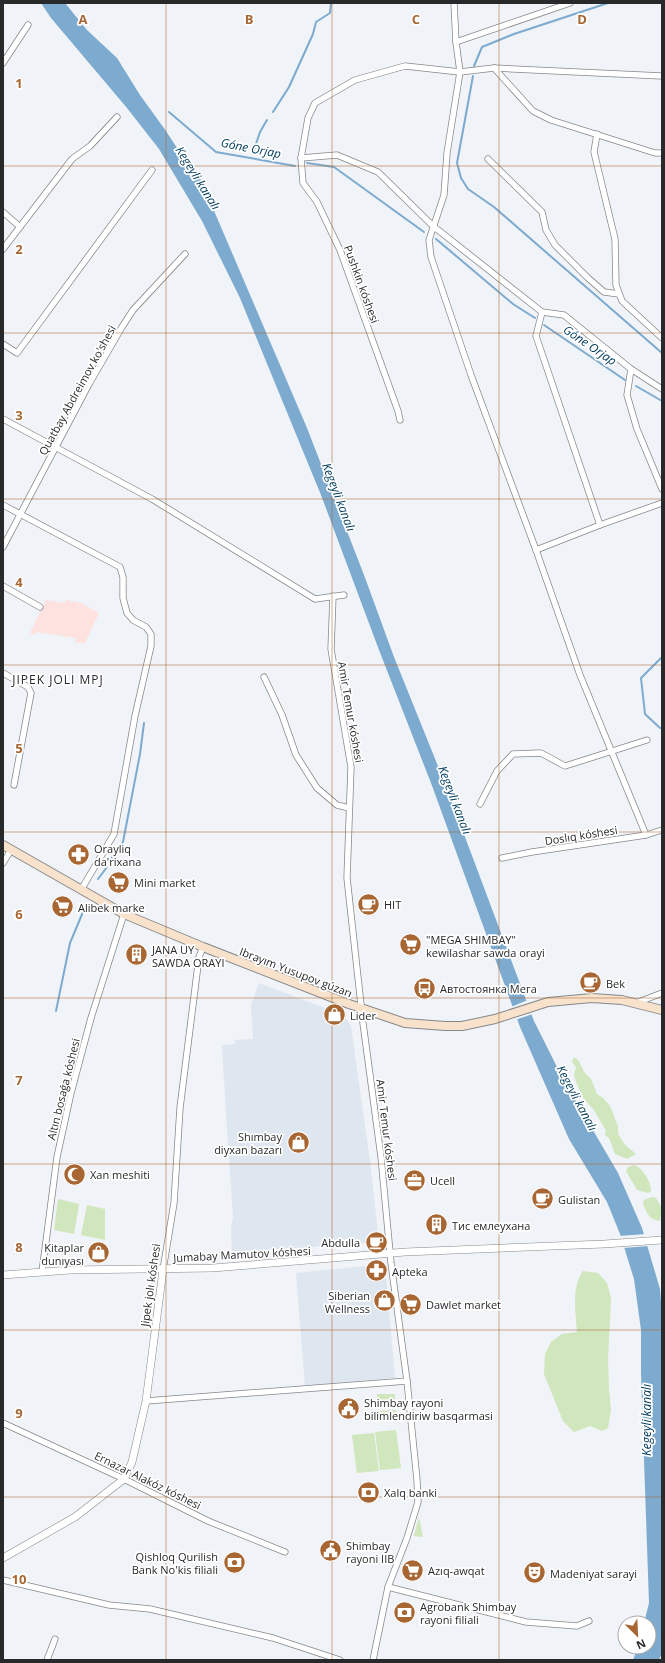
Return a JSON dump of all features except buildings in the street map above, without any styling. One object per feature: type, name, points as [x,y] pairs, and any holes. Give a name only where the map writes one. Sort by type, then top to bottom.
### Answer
[{"type":"main road","name":"Ibrayım Yusupov gúzarı","points":[[3,846],[124,914],[203,948],[361,1008],[405,1023],[445,1026],[470,1025],[507,1016],[537,1004],[570,999],[592,998],[622,1000],[662,1010]]},
{"type":"street","points":[[454,3],[456,42],[460,72],[447,153],[444,195],[429,240],[431,257],[471,375],[536,550],[580,675],[646,835]]},
{"type":"street","points":[[456,42],[570,3]]},
{"type":"street","points":[[3,63],[28,25]]},
{"type":"street","name":"Pushkin kóshesi","points":[[400,420],[340,250],[317,202],[303,183],[301,158],[308,118],[315,103],[355,80],[405,66],[460,72],[494,68],[662,76]]},
{"type":"street","points":[[494,68],[533,111],[551,120],[662,154]]},
{"type":"street","points":[[3,249],[72,159],[90,146],[117,117]]},
{"type":"street","points":[[597,134],[594,152],[615,239],[616,285],[622,301],[662,338]]},
{"type":"street","points":[[301,158],[337,154],[378,172],[433,226],[542,312],[564,315],[631,369],[662,389]]},
{"type":"street","points":[[488,159],[542,212],[546,230],[555,245],[604,292],[619,294]]},
{"type":"street","points":[[3,344],[17,353],[152,170]]},
{"type":"street","points":[[3,212],[20,227]]},
{"type":"street","name":"Quatbay Abdreimov ko'shesi","points":[[3,547],[89,384],[133,310],[185,254]]},
{"type":"street","points":[[542,312],[536,336],[600,525]]},
{"type":"street","points":[[631,369],[627,395],[637,428],[662,489]]},
{"type":"street","points":[[3,418],[152,499],[315,599],[344,595]]},
{"type":"street","points":[[536,550],[662,503]]},
{"type":"street","points":[[3,505],[120,567],[123,577],[123,598],[127,613],[133,620],[146,627],[151,634],[151,646],[135,716],[114,834],[81,890]]},
{"type":"street","points":[[3,586],[40,607]]},
{"type":"street","name":"Amir Temur kóshesi","points":[[333,596],[331,649],[351,767],[347,878],[361,1008],[381,1157],[390,1254],[407,1381],[418,1480],[418,1502],[407,1538],[388,1587],[374,1660]]},
{"type":"street","points":[[3,673],[28,688],[31,693],[14,784]]},
{"type":"street","points":[[264,677],[282,715],[296,755],[317,788],[337,805],[349,808]]},
{"type":"street","points":[[480,804],[497,771],[513,754],[541,753],[565,766],[647,740]]},
{"type":"street","name":"Doslıq kóshesi","points":[[502,858],[646,835],[662,830]]},
{"type":"street","points":[[3,863],[11,850]]},
{"type":"street","name":"Altın bosaǵa kóshesi","points":[[42,1272],[57,1157],[71,1093],[91,1018],[124,914]]},
{"type":"street","name":"Jipek jolı kóshesi","points":[[3,1558],[75,1517],[124,1479],[132,1462],[146,1402],[163,1270],[174,1203],[180,1108],[199,957],[203,948]]},
{"type":"street","points":[[635,1003],[662,993]]},
{"type":"street","name":"Jumabay Mamutov kóshesi","points":[[3,1275],[70,1270],[163,1270],[221,1268],[390,1254],[662,1240]]},
{"type":"street","points":[[146,1402],[407,1381]]},
{"type":"street","name":"Ernazar Alakóz kóshesi","points":[[3,1422],[124,1479],[208,1521],[285,1552]]},
{"type":"street","points":[[3,1580],[109,1605],[150,1610],[265,1636],[340,1660]]},
{"type":"street","points":[[388,1587],[526,1622],[577,1626],[589,1621]]},
{"type":"street","points":[[47,1660],[55,1639]]},
{"type":"shaded area","points":[[46,600],[65,603],[66,600],[81,603],[99,613],[85,643],[75,643],[76,638],[37,632],[35,635],[30,633]]},
{"type":"shaded area","name":"Shımbay diyxan bazarı","points":[[259,983],[343,1015],[351,1026],[371,1169],[379,1242],[232,1253],[231,1229],[233,1217],[222,1045],[235,1044],[235,1040],[253,1039],[251,1005]]},
{"type":"shaded area","points":[[385,1264],[395,1378],[305,1386],[296,1273]]},
{"type":"green space","points":[[574,1057],[579,1061],[584,1072],[591,1079],[597,1094],[610,1106],[618,1126],[618,1134],[625,1145],[636,1154],[627,1159],[615,1154],[609,1138],[605,1135],[606,1131],[594,1110],[584,1099],[576,1082],[574,1075],[576,1067],[572,1062]]},
{"type":"green space","points":[[634,1165],[643,1172],[648,1180],[651,1191],[648,1193],[637,1190],[626,1171],[628,1167]]},
{"type":"green space","points":[[652,1197],[656,1198],[662,1208],[660,1221],[651,1218],[643,1204],[644,1200]]},
{"type":"green space","points":[[58,1199],[79,1204],[74,1234],[54,1230]]},
{"type":"green space","points":[[87,1205],[105,1209],[105,1240],[81,1235]]},
{"type":"green space","points":[[583,1271],[598,1273],[607,1283],[611,1298],[608,1359],[611,1410],[608,1428],[602,1431],[590,1426],[574,1432],[563,1421],[544,1374],[545,1354],[551,1342],[562,1334],[577,1332],[575,1300],[577,1285]]},
{"type":"green space","points":[[377,1394],[395,1394],[395,1400],[377,1401]]},
{"type":"green space","points":[[396,1410],[396,1420],[378,1422],[378,1411]]},
{"type":"green space","points":[[396,1430],[401,1468],[380,1470],[375,1432]]},
{"type":"green space","points":[[374,1433],[379,1471],[357,1473],[352,1435]]},
{"type":"green space","points":[[419,1517],[423,1537],[414,1536]]},
{"type":"water","name":"Kegeyli kanalı","points":[[41,3],[65,3],[87,30],[117,58],[140,95],[177,148],[197,171],[307,428],[394,657],[444,781],[534,1021],[563,1079],[618,1173],[642,1228],[660,1289],[662,1314],[662,1653],[659,1660],[633,1660],[635,1655],[657,1655],[657,1615],[646,1615],[649,1603],[641,1373],[641,1330],[634,1279],[620,1234],[607,1202],[569,1139],[520,1027],[431,783],[321,495],[240,298],[202,221],[159,149],[127,108],[51,18]]},
{"type":"pier","points":[[528,1000],[533,1014],[515,1020],[511,1007]]},
{"type":"pier","points":[[646,1234],[649,1246],[623,1248],[619,1236]]},
{"type":"waterway","points":[[273,112],[289,87],[313,34],[316,22],[330,13],[331,3]]},
{"type":"waterway","points":[[474,66],[482,47],[514,34],[608,3]]},
{"type":"waterway","points":[[473,76],[457,163],[461,178],[468,189],[494,207],[662,353]]},
{"type":"waterway","name":"Góne Orjap","points":[[169,112],[216,152],[295,166]]},
{"type":"waterway","points":[[254,150],[260,132],[267,120]]},
{"type":"waterway","name":"Góne Orjap","points":[[307,163],[334,167],[424,232]]},
{"type":"waterway","name":"Góne Orjap","points":[[436,239],[513,304],[535,318]]},
{"type":"waterway","name":"Góne Orjap","points":[[544,325],[625,380]]},
{"type":"waterway","name":"Góne Orjap","points":[[636,386],[662,401]]},
{"type":"waterway","points":[[660,728],[645,714],[641,678],[662,657]]},
{"type":"waterway","points":[[109,862],[123,842],[140,754],[144,723]]},
{"type":"waterway","points":[[98,879],[107,867]]},
{"type":"waterway","points":[[56,1011],[70,943],[83,912]]},
{"type":"place","name":"Orayliq da'rixana","points":[[78,854]]},
{"type":"place","name":"Mini market","points":[[118,882]]},
{"type":"place","name":"HIT","points":[[369,904]]},
{"type":"place","name":"Alibek marke","points":[[62,907]]},
{"type":"place","name":"\"MEGA SHIMBAY\" kewilashar sawda orayi","points":[[410,945]]},
{"type":"place","name":"JANA UY SAWDA ORAYI","points":[[136,955]]},
{"type":"place","name":"Bek","points":[[590,983]]},
{"type":"place","name":"Автостоянка Мега","points":[[424,988]]},
{"type":"place","name":"Lider","points":[[334,1015]]},
{"type":"place","name":"Shımbay diyxan bazarı","points":[[298,1142]]},
{"type":"place","name":"Xan meshiti","points":[[74,1174]]},
{"type":"place","name":"Ucell","points":[[414,1180]]},
{"type":"place","name":"Gulistan","points":[[543,1199]]},
{"type":"place","name":"Тис емлеухана","points":[[437,1225]]},
{"type":"place","name":"Abdulla","points":[[376,1242]]},
{"type":"place","name":"Kitaplar dunıyası","points":[[99,1253]]},
{"type":"place","name":"Apteka","points":[[376,1271]]},
{"type":"place","name":"Siberian Wellness","points":[[385,1301]]},
{"type":"place","name":"Dawlet market","points":[[411,1304]]},
{"type":"place","name":"Shimbay rayoni bilimlendiriw basqarmasi","points":[[349,1408]]},
{"type":"place","name":"Xalq banki","points":[[369,1492]]},
{"type":"place","name":"Shimbay rayoni IIB","points":[[331,1551]]},
{"type":"place","name":"Qishloq Qurilish Bank No'kis filiali","points":[[234,1562]]},
{"type":"place","name":"Azıq-awqat","points":[[413,1570]]},
{"type":"place","name":"Madeniyat sarayi","points":[[535,1573]]},
{"type":"place","name":"Agrobank Shimbay rayoni filiali","points":[[405,1612]]},
{"type":"district","name":"JIPEK JOLI MPJ","points":[[58,679]]}]
